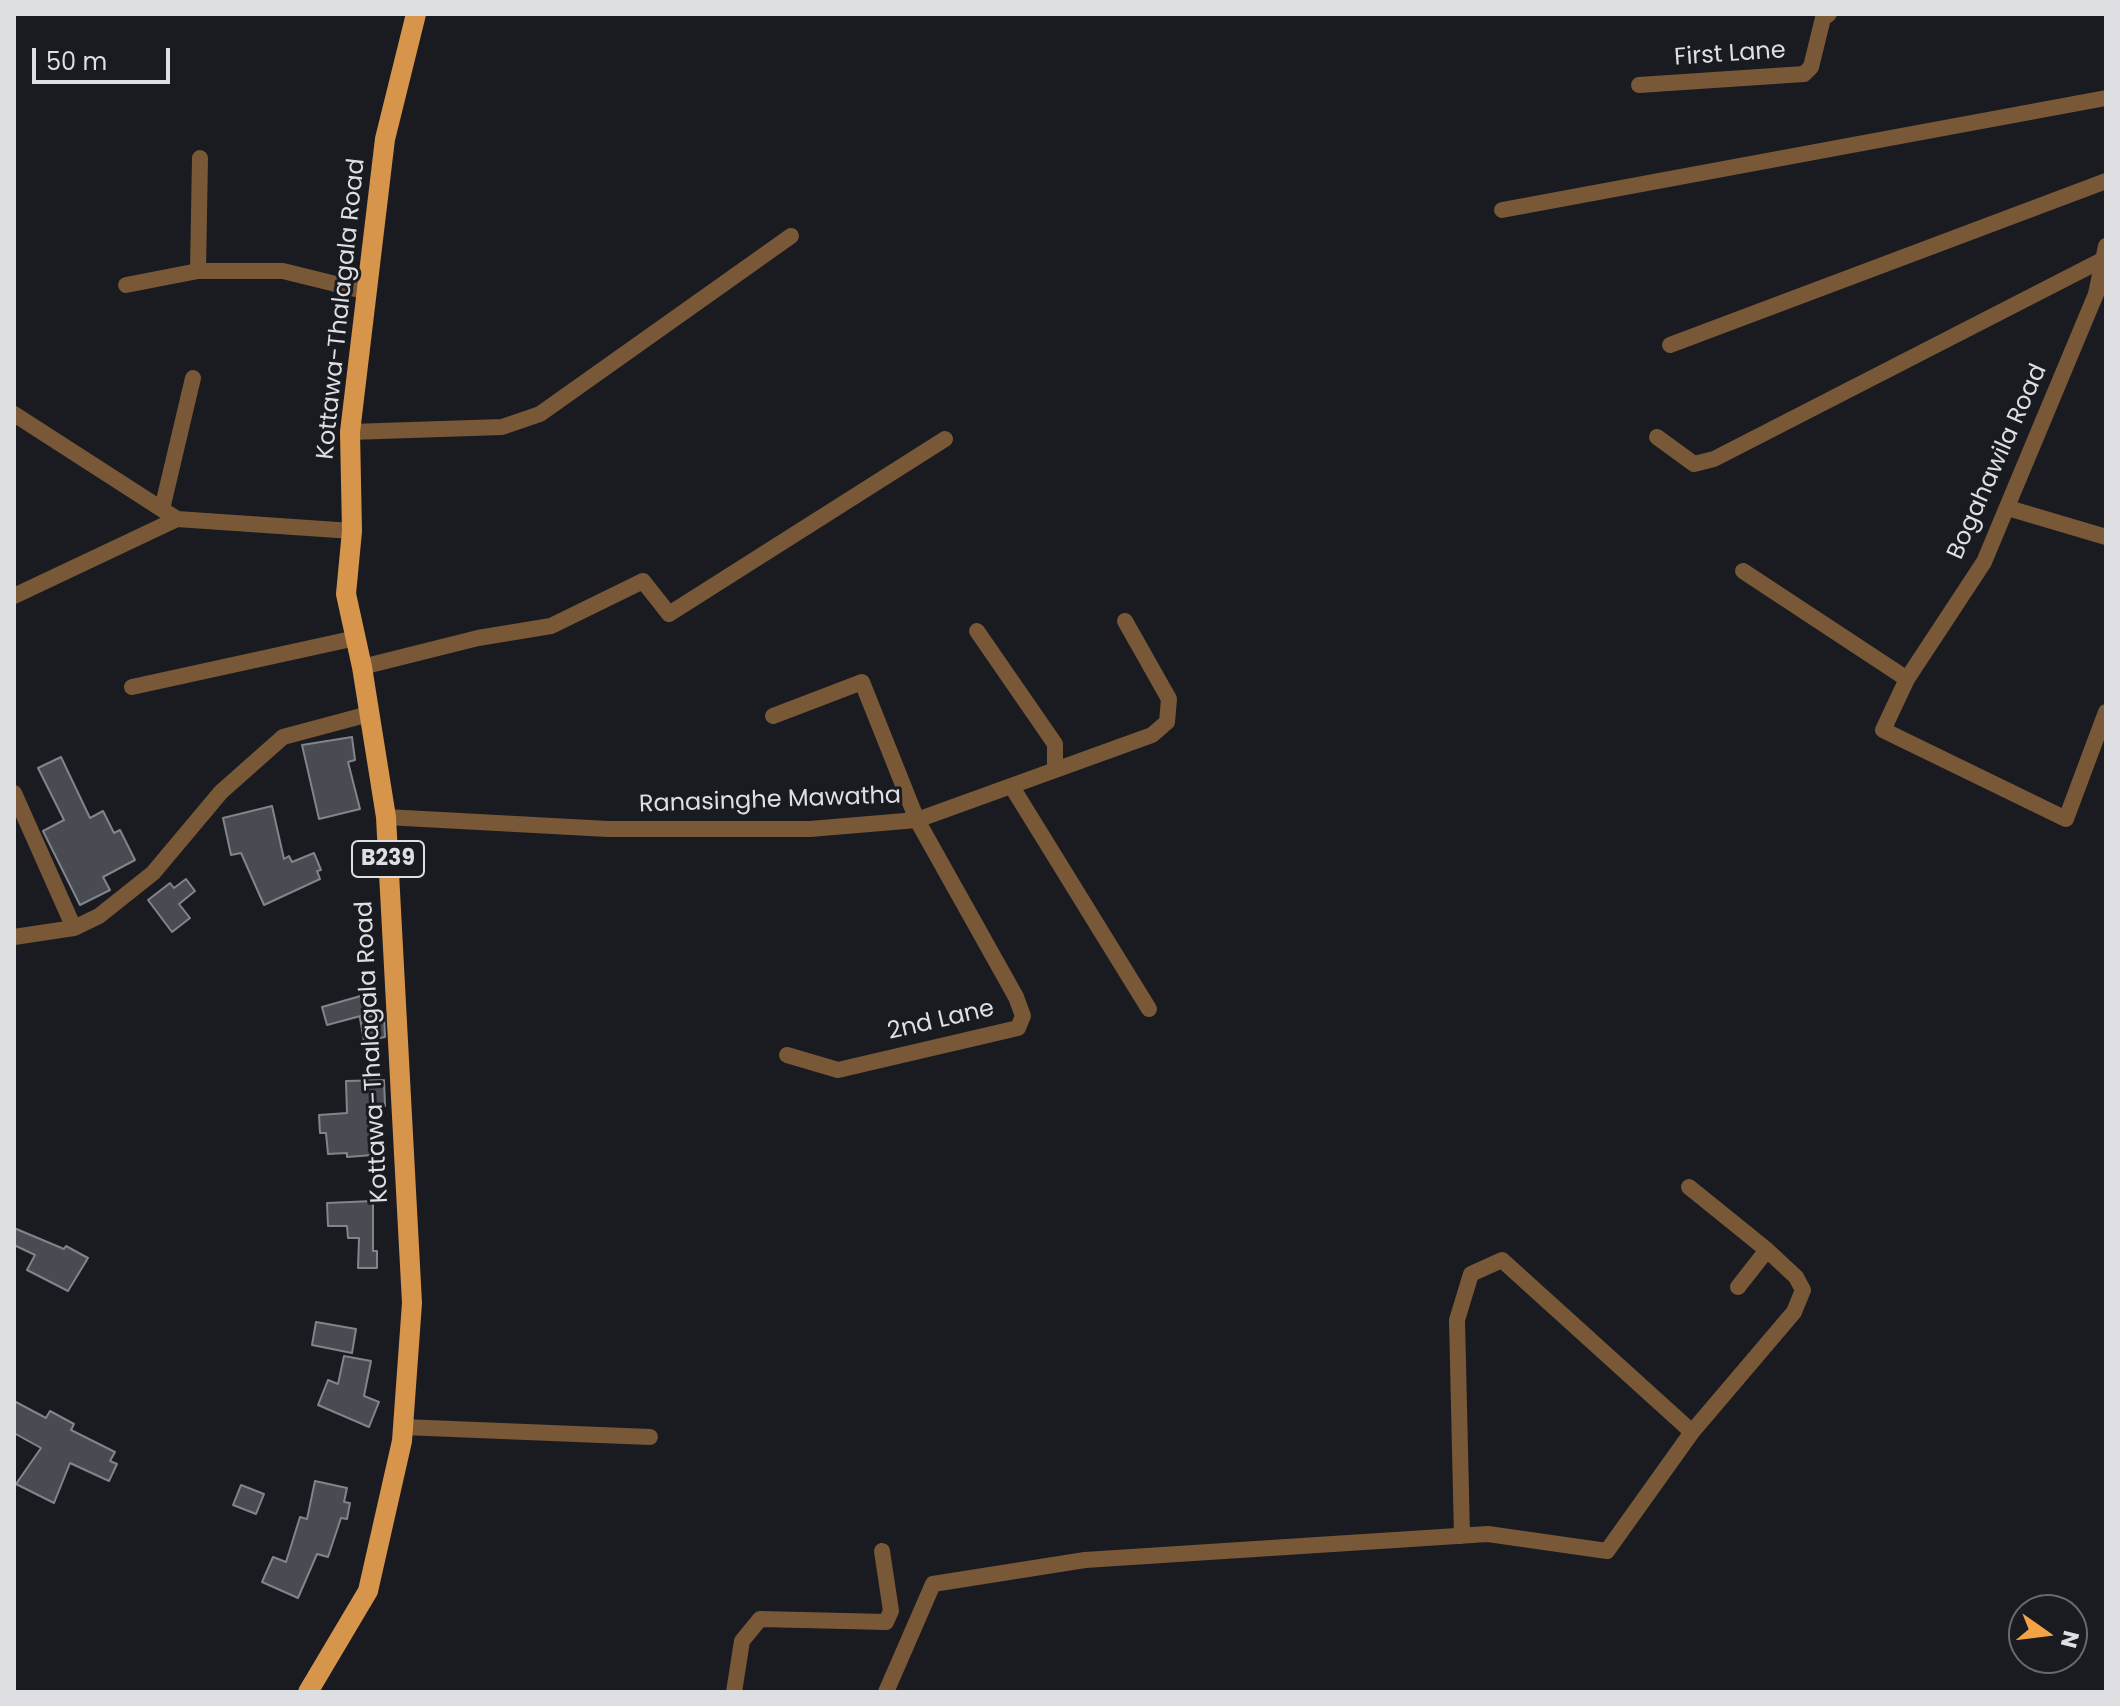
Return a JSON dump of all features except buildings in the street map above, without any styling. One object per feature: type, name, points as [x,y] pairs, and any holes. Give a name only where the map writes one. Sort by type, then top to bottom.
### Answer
[{"type":"main road","name":"Kottawa-Thalagala Road","points":[[308,1692],[368,1591],[403,1432],[412,1303],[386,817],[362,667],[346,594],[352,531],[350,432],[385,139],[416,14]]},
{"type":"street","name":"First Lane","points":[[1639,85],[1804,74],[1811,67],[1823,18],[1829,14]]},
{"type":"street","points":[[1502,210],[2106,98]]},
{"type":"street","points":[[198,271],[200,158]]},
{"type":"street","points":[[1670,345],[2106,181]]},
{"type":"street","points":[[350,432],[502,427],[540,414],[791,236]]},
{"type":"street","points":[[1657,437],[1694,464],[1714,459],[2104,253]]},
{"type":"street","name":"Bogahawila Road","points":[[2104,253],[2096,294],[1984,562],[1907,679],[1883,730],[2066,819],[2106,712]]},
{"type":"street","points":[[126,285],[198,271],[283,271],[368,292]]},
{"type":"street","points":[[162,509],[193,378]]},
{"type":"street","points":[[16,417],[177,519]]},
{"type":"street","points":[[362,667],[478,638],[551,626],[643,581],[669,614],[945,439]]},
{"type":"street","points":[[2008,508],[2106,537]]},
{"type":"street","points":[[14,596],[177,519],[352,531]]},
{"type":"street","points":[[1743,571],[1907,679]]},
{"type":"street","name":"Ranasinghe Mawatha","points":[[386,817],[608,829],[810,829],[917,820],[1152,735],[1167,722],[1169,699],[1125,621]]},
{"type":"street","points":[[977,631],[1055,744],[1055,770]]},
{"type":"street","points":[[132,687],[356,638]]},
{"type":"street","points":[[773,716],[862,682],[917,820]]},
{"type":"street","points":[[14,937],[74,928],[99,916],[153,873],[221,792],[283,737],[369,714]]},
{"type":"street","points":[[1012,787],[1149,1009]]},
{"type":"street","points":[[14,793],[74,928]]},
{"type":"street","name":"2nd Lane","points":[[787,1055],[838,1070],[1018,1028],[1023,1016],[1016,997],[917,820]]},
{"type":"street","points":[[886,1692],[933,1584],[1085,1560],[1488,1534],[1607,1551],[1692,1432],[1794,1312],[1803,1290],[1796,1277],[1767,1250],[1689,1187]]},
{"type":"street","points":[[1738,1287],[1767,1250]]},
{"type":"street","points":[[1462,1536],[1457,1320],[1471,1274],[1481,1269],[1502,1260],[1692,1432]]},
{"type":"street","points":[[403,1432],[642,1441]]},
{"type":"street","points":[[734,1692],[742,1641],[760,1619],[886,1622],[891,1611],[882,1551]]}]
